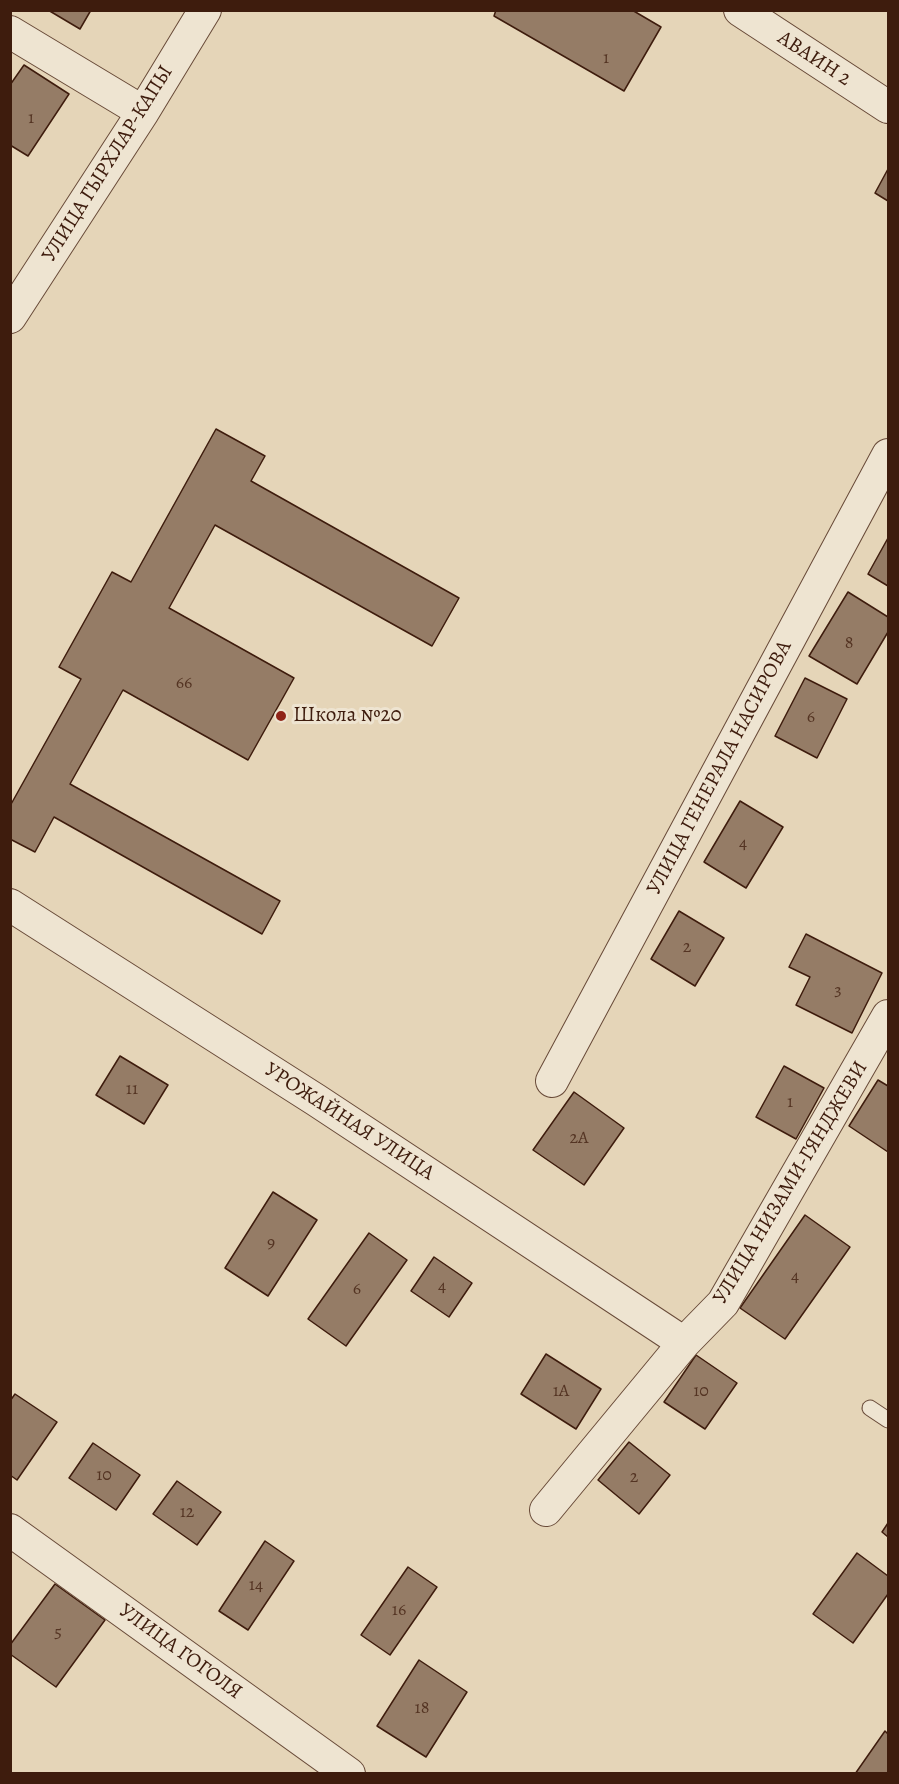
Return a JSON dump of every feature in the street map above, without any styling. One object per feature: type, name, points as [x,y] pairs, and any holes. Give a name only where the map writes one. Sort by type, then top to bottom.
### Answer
[{"type":"street","name":"УЛИЦА ГЫРХЛАР-КАПЫ","points":[[10,318],[205,10]]},
{"type":"street","name":"АВАИН 2","points":[[740,10],[888,107]]},
{"type":"street","points":[[10,32],[142,112]]},
{"type":"street","name":"УЛИЦА ГЕНЕРАЛА НАСИРОВА","points":[[552,1081],[888,455]]},
{"type":"street","name":"УРОЖАЙНАЯ УЛИЦА","points":[[10,905],[316,1100],[684,1343]]},
{"type":"street","name":"УЛИЦА НИЗАМИ-ГЯНДЖЕВИ","points":[[546,1510],[684,1343],[723,1303],[888,1016]]},
{"type":"street","name":"УЛИЦА ГОГОЛЯ","points":[[10,1530],[349,1773]]},
{"type":"lane","points":[[870,1408],[888,1420]]},
{"type":"building","points":[[48,10],[91,10],[80,29]]},
{"type":"building","points":[[496,10],[632,10],[661,27],[624,91],[494,16]]},
{"type":"building","points":[[24,65],[69,94],[28,156],[10,145],[10,85]]},
{"type":"building","points":[[888,169],[888,201],[875,193]]},
{"type":"building","points":[[216,429],[265,456],[251,481],[459,598],[432,646],[215,525],[169,608],[294,678],[248,760],[123,690],[70,784],[280,901],[262,934],[54,817],[35,852],[10,839],[10,806],[81,679],[59,667],[112,572],[131,582]]},
{"type":"building","points":[[888,538],[888,586],[868,574]]},
{"type":"building","points":[[848,592],[888,617],[888,632],[857,684],[809,656]]},
{"type":"building","points":[[805,678],[847,699],[817,758],[775,736]]},
{"type":"building","points":[[740,801],[783,827],[746,888],[704,862]]},
{"type":"building","points":[[679,911],[724,938],[695,986],[651,959]]},
{"type":"building","points":[[806,934],[882,973],[852,1033],[796,1005],[810,977],[789,967]]},
{"type":"building","points":[[120,1056],[168,1085],[144,1124],[96,1095]]},
{"type":"building","points":[[784,1066],[824,1088],[796,1139],[756,1117]]},
{"type":"building","points":[[878,1080],[888,1086],[888,1152],[849,1126]]},
{"type":"building","points":[[574,1092],[624,1128],[584,1185],[533,1150]]},
{"type":"building","points":[[273,1192],[317,1220],[268,1296],[225,1268]]},
{"type":"building","points":[[805,1215],[850,1247],[785,1339],[740,1308]]},
{"type":"building","points":[[369,1233],[407,1260],[346,1346],[308,1319]]},
{"type":"building","points":[[434,1257],[472,1283],[449,1317],[411,1291]]},
{"type":"building","points":[[546,1354],[601,1389],[576,1429],[521,1394]]},
{"type":"building","points":[[696,1355],[737,1383],[705,1429],[664,1402]]},
{"type":"building","points":[[15,1394],[57,1422],[17,1480],[10,1475],[10,1401]]},
{"type":"building","points":[[629,1442],[670,1475],[639,1514],[598,1480]]},
{"type":"building","points":[[93,1443],[140,1475],[116,1510],[69,1478]]},
{"type":"building","points":[[177,1481],[221,1512],[197,1545],[153,1514]]},
{"type":"building","points":[[888,1523],[888,1537],[882,1532]]},
{"type":"building","points":[[265,1541],[294,1561],[248,1630],[219,1611]]},
{"type":"building","points":[[857,1553],[888,1576],[888,1594],[853,1643],[813,1614]]},
{"type":"building","points":[[408,1567],[437,1587],[390,1655],[361,1635]]},
{"type":"building","points":[[55,1584],[105,1620],[56,1687],[10,1654],[10,1645]]},
{"type":"building","points":[[419,1660],[467,1692],[426,1757],[377,1726]]},
{"type":"building","points":[[885,1731],[888,1734],[888,1774],[855,1774]]},
{"type":"place","name":"Школа №20","points":[[281,716]]}]
